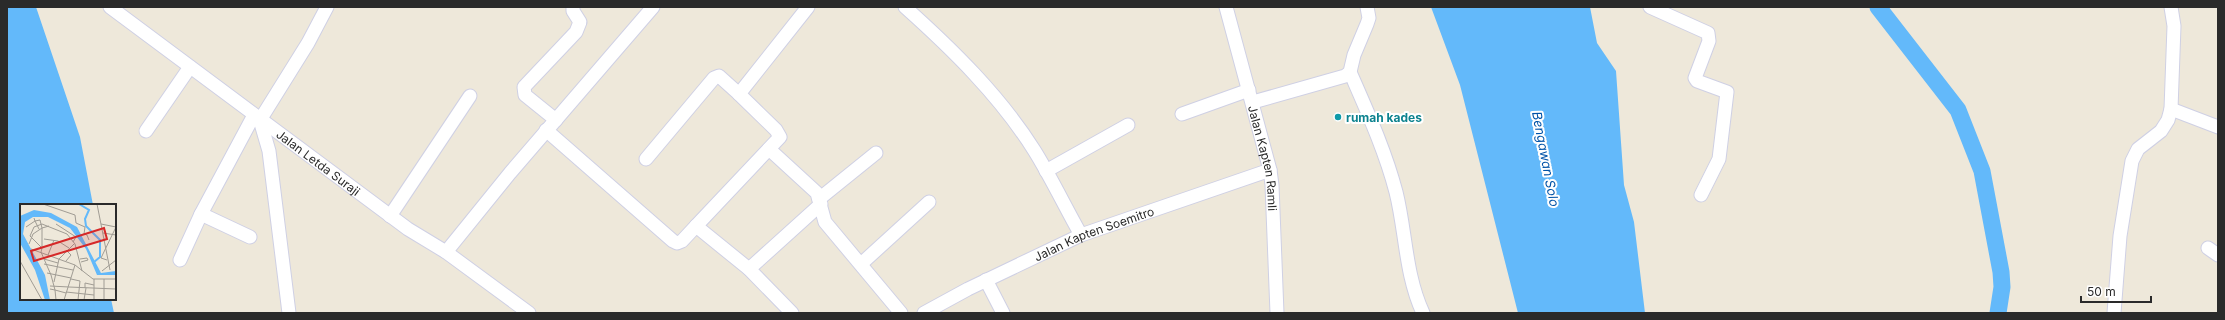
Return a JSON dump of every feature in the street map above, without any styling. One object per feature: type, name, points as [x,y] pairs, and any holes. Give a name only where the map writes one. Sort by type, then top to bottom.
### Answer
[{"type":"street","name":"Jalan Letda Suraji","points":[[110,7],[390,216],[408,229],[446,252],[529,313]]},
{"type":"street","points":[[180,260],[201,214],[257,117],[308,43],[326,7]]},
{"type":"street","points":[[556,120],[525,95],[524,87],[576,32],[580,22],[573,11],[573,7]]},
{"type":"street","points":[[446,252],[546,130],[653,7]]},
{"type":"street","points":[[739,94],[808,7]]},
{"type":"street","points":[[905,7],[934,34],[992,96],[1022,134],[1046,171],[1081,235]]},
{"type":"street","name":"Jalan Kapten Ramli","points":[[1226,7],[1270,170],[1272,185],[1277,313]]},
{"type":"street","points":[[1367,7],[1369,18],[1354,55],[1350,72],[1385,156],[1398,200],[1415,296],[1423,313]]},
{"type":"street","points":[[1650,7],[1708,33],[1709,41],[1695,78],[1697,81],[1727,92],[1719,159],[1714,172],[1701,195]]},
{"type":"street","points":[[2114,313],[2120,236],[2132,161],[2138,149],[2161,131],[2168,120],[2171,109],[2174,26],[2171,7]]},
{"type":"street","points":[[146,131],[190,68]]},
{"type":"street","points":[[1182,114],[1251,96],[1338,79],[1350,72]]},
{"type":"street","points":[[546,130],[673,241],[677,242],[682,241],[778,139],[780,134],[719,76],[714,78],[646,159]]},
{"type":"street","points":[[390,216],[470,96]]},
{"type":"street","points":[[2171,109],[2218,127]]},
{"type":"street","points":[[257,117],[269,150],[289,313]]},
{"type":"street","points":[[1046,171],[1128,125]]},
{"type":"street","points":[[769,148],[818,193],[825,222],[900,313]]},
{"type":"street","points":[[749,269],[820,202],[876,153]]},
{"type":"street","name":"Jalan Kapten Soemitro","points":[[924,313],[986,280],[1081,235],[1270,170]]},
{"type":"street","points":[[860,264],[929,202]]},
{"type":"street","points":[[201,214],[250,237]]},
{"type":"street","points":[[696,226],[749,269],[786,311]]},
{"type":"street","points":[[986,280],[1003,313]]},
{"type":"water","points":[[7,7],[36,7],[80,137],[93,204],[20,204],[20,300],[111,300],[114,313],[7,313]]},
{"type":"water","name":"Bengawan Solo","points":[[1431,7],[1590,7],[1597,43],[1616,71],[1624,185],[1634,222],[1645,313],[1518,313],[1460,85]]},
{"type":"waterway","points":[[1878,7],[1958,110],[1982,171],[2001,272],[2002,287],[1998,313]]},
{"type":"place","name":"rumah kades","points":[[1338,117]]}]
